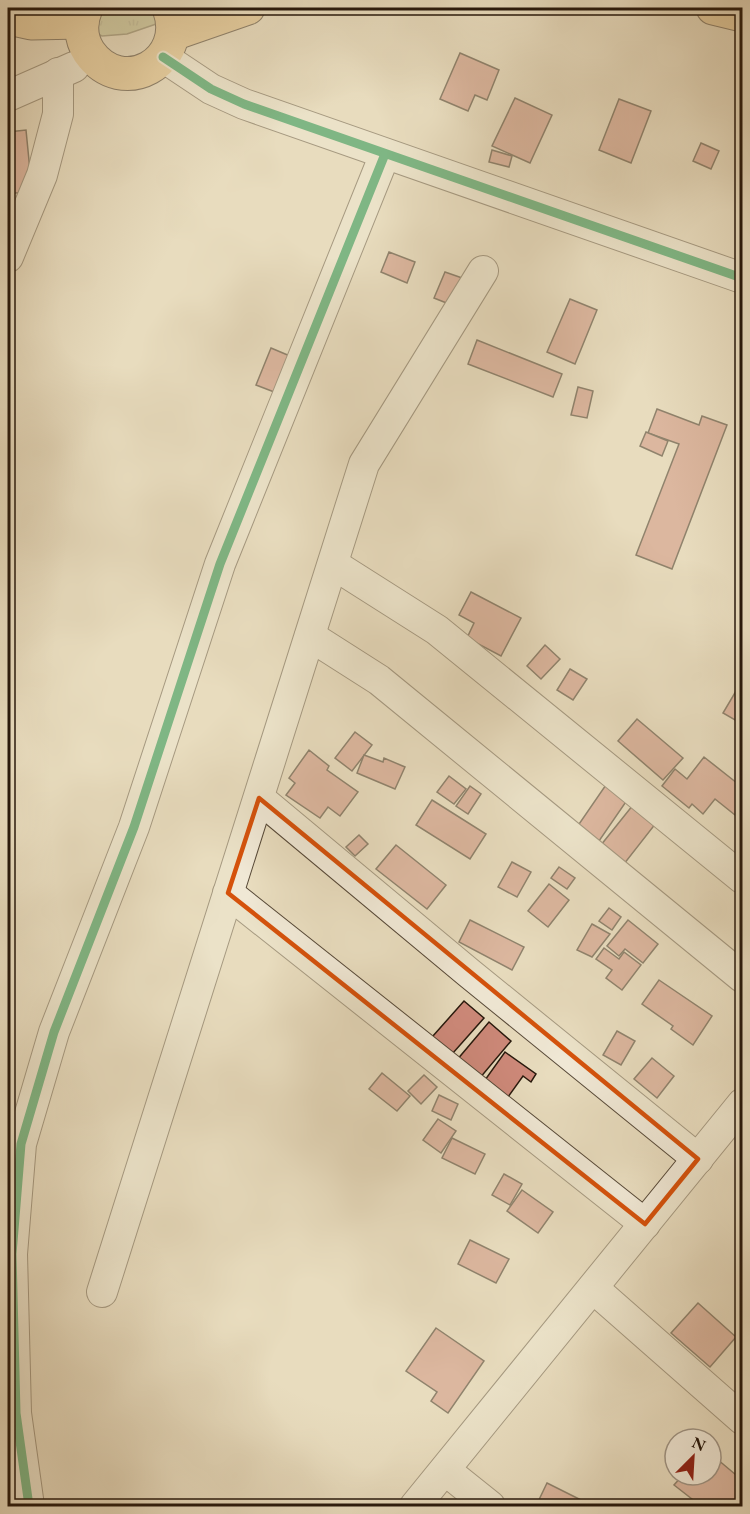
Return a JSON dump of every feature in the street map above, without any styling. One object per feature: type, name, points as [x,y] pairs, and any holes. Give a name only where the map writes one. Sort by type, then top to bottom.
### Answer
[{"type":"main road","points":[[8,18],[31,23],[84,15],[82,35],[93,58],[103,67],[129,74],[141,72],[153,66],[168,33],[248,8]]},
{"type":"main road","points":[[712,8],[742,15]]},
{"type":"street","points":[[168,33],[211,89],[244,105],[742,278]]},
{"type":"street","points":[[8,96],[93,58]]},
{"type":"street","points":[[8,257],[42,175],[57,114],[58,73]]},
{"type":"street","points":[[29,1506],[16,1413],[12,1254],[21,1144],[54,1032],[135,827],[219,564],[385,154]]},
{"type":"street","points":[[102,1292],[364,464],[483,271]]},
{"type":"street","points":[[333,564],[437,630],[742,878]]},
{"type":"street","points":[[310,636],[379,680],[742,976]]},
{"type":"street","points":[[259,798],[698,1159]]},
{"type":"street","points":[[228,893],[645,1224]]},
{"type":"street","points":[[415,1506],[698,1159],[740,1113]]},
{"type":"street","points":[[593,1288],[742,1419]]},
{"type":"street","points":[[445,1470],[490,1506]]},
{"type":"highlighted area","points":[[259,798],[698,1159],[645,1224],[228,893]]},
{"type":"green space","points":[[98,8],[203,8],[127,34],[102,36],[80,25]]},
{"type":"building","points":[[460,53],[499,70],[487,100],[475,95],[468,111],[440,99]]},
{"type":"building","points":[[515,98],[552,115],[530,163],[492,146]]},
{"type":"building","points":[[619,99],[651,111],[631,163],[599,150]]},
{"type":"building","points":[[26,130],[32,191],[8,194],[8,132]]},
{"type":"building","points":[[701,143],[719,151],[711,169],[693,161]]},
{"type":"building","points":[[492,150],[512,156],[509,167],[489,162]]},
{"type":"building","points":[[389,252],[415,262],[407,283],[381,272]]},
{"type":"building","points":[[445,272],[465,279],[454,306],[434,298]]},
{"type":"building","points":[[570,299],[597,310],[575,364],[547,352]]},
{"type":"building","points":[[477,340],[562,374],[553,397],[468,364]]},
{"type":"building","points":[[271,348],[297,359],[282,395],[256,385]]},
{"type":"building","points":[[578,387],[593,391],[587,418],[571,415]]},
{"type":"building","points":[[657,409],[699,425],[702,416],[727,425],[672,569],[636,555],[679,444],[648,433]]},
{"type":"building","points":[[646,432],[668,441],[662,456],[640,446]]},
{"type":"building","points":[[471,592],[521,618],[501,656],[467,638],[474,623],[459,615]]},
{"type":"building","points":[[545,645],[560,659],[541,679],[527,666]]},
{"type":"building","points":[[570,669],[587,679],[573,700],[557,690]]},
{"type":"building","points":[[736,691],[742,694],[742,724],[723,713]]},
{"type":"building","points":[[637,719],[683,758],[663,780],[618,741]]},
{"type":"building","points":[[355,732],[372,745],[352,771],[335,758]]},
{"type":"building","points":[[309,750],[329,766],[327,770],[358,792],[340,816],[328,807],[320,818],[286,795],[295,783],[289,778]]},
{"type":"building","points":[[364,755],[383,762],[384,758],[405,767],[395,789],[357,773]]},
{"type":"building","points":[[704,757],[742,787],[742,806],[735,815],[715,799],[703,814],[692,804],[689,808],[662,786],[675,769],[687,779]]},
{"type":"building","points":[[449,776],[466,789],[454,804],[437,792]]},
{"type":"building","points":[[610,779],[632,793],[599,841],[577,827]]},
{"type":"building","points":[[470,786],[481,794],[468,814],[456,806]]},
{"type":"building","points":[[432,800],[486,834],[470,859],[416,825]]},
{"type":"building","points":[[637,800],[660,818],[624,864],[601,845]]},
{"type":"building","points":[[359,835],[368,844],[355,856],[346,847]]},
{"type":"building","points":[[396,845],[446,885],[427,909],[376,869]]},
{"type":"building","points":[[512,862],[531,872],[517,897],[498,887]]},
{"type":"building","points":[[559,867],[575,878],[567,889],[551,878]]},
{"type":"building","points":[[549,884],[569,900],[548,927],[528,911]]},
{"type":"building","points":[[609,908],[621,917],[612,930],[599,921]]},
{"type":"building","points":[[470,920],[524,947],[512,970],[459,942]]},
{"type":"building","points":[[628,920],[658,944],[643,963],[625,949],[619,956],[607,946]]},
{"type":"building","points":[[592,924],[610,934],[592,957],[577,950]]},
{"type":"building","points":[[604,948],[619,959],[624,952],[641,965],[622,990],[606,978],[612,970],[596,959]]},
{"type":"building","points":[[659,980],[712,1016],[693,1045],[671,1029],[673,1026],[642,1004]]},
{"type":"building","points":[[464,1001],[484,1018],[445,1062],[425,1045]]},
{"type":"building","points":[[489,1022],[511,1041],[474,1085],[451,1067]]},
{"type":"building","points":[[617,1031],[635,1041],[621,1065],[603,1055]]},
{"type":"building","points":[[505,1052],[536,1074],[531,1082],[523,1076],[508,1097],[485,1080]]},
{"type":"building","points":[[652,1058],[674,1076],[657,1098],[634,1079]]},
{"type":"building","points":[[382,1073],[410,1096],[397,1111],[369,1089]]},
{"type":"building","points":[[424,1075],[437,1087],[421,1104],[408,1091]]},
{"type":"building","points":[[439,1095],[458,1104],[451,1120],[432,1111]]},
{"type":"building","points":[[438,1119],[456,1131],[441,1153],[423,1140]]},
{"type":"building","points":[[452,1138],[485,1154],[475,1174],[442,1158]]},
{"type":"building","points":[[504,1174],[522,1184],[510,1205],[492,1195]]},
{"type":"building","points":[[522,1190],[553,1212],[538,1233],[507,1211]]},
{"type":"building","points":[[470,1240],[509,1259],[496,1283],[458,1264]]},
{"type":"building","points":[[698,1303],[736,1337],[710,1367],[671,1333]]},
{"type":"building","points":[[436,1328],[484,1361],[448,1413],[431,1401],[437,1392],[406,1371]]},
{"type":"building","points":[[723,1464],[742,1480],[742,1506],[701,1506],[677,1487],[723,1487]]},
{"type":"building","points":[[547,1483],[593,1506],[536,1506]]},
{"type":"cycle path","points":[[163,57],[211,89],[244,104],[742,278]]},
{"type":"cycle path","points":[[29,1506],[16,1413],[12,1254],[21,1144],[54,1032],[134,827],[220,564],[385,154]]}]
